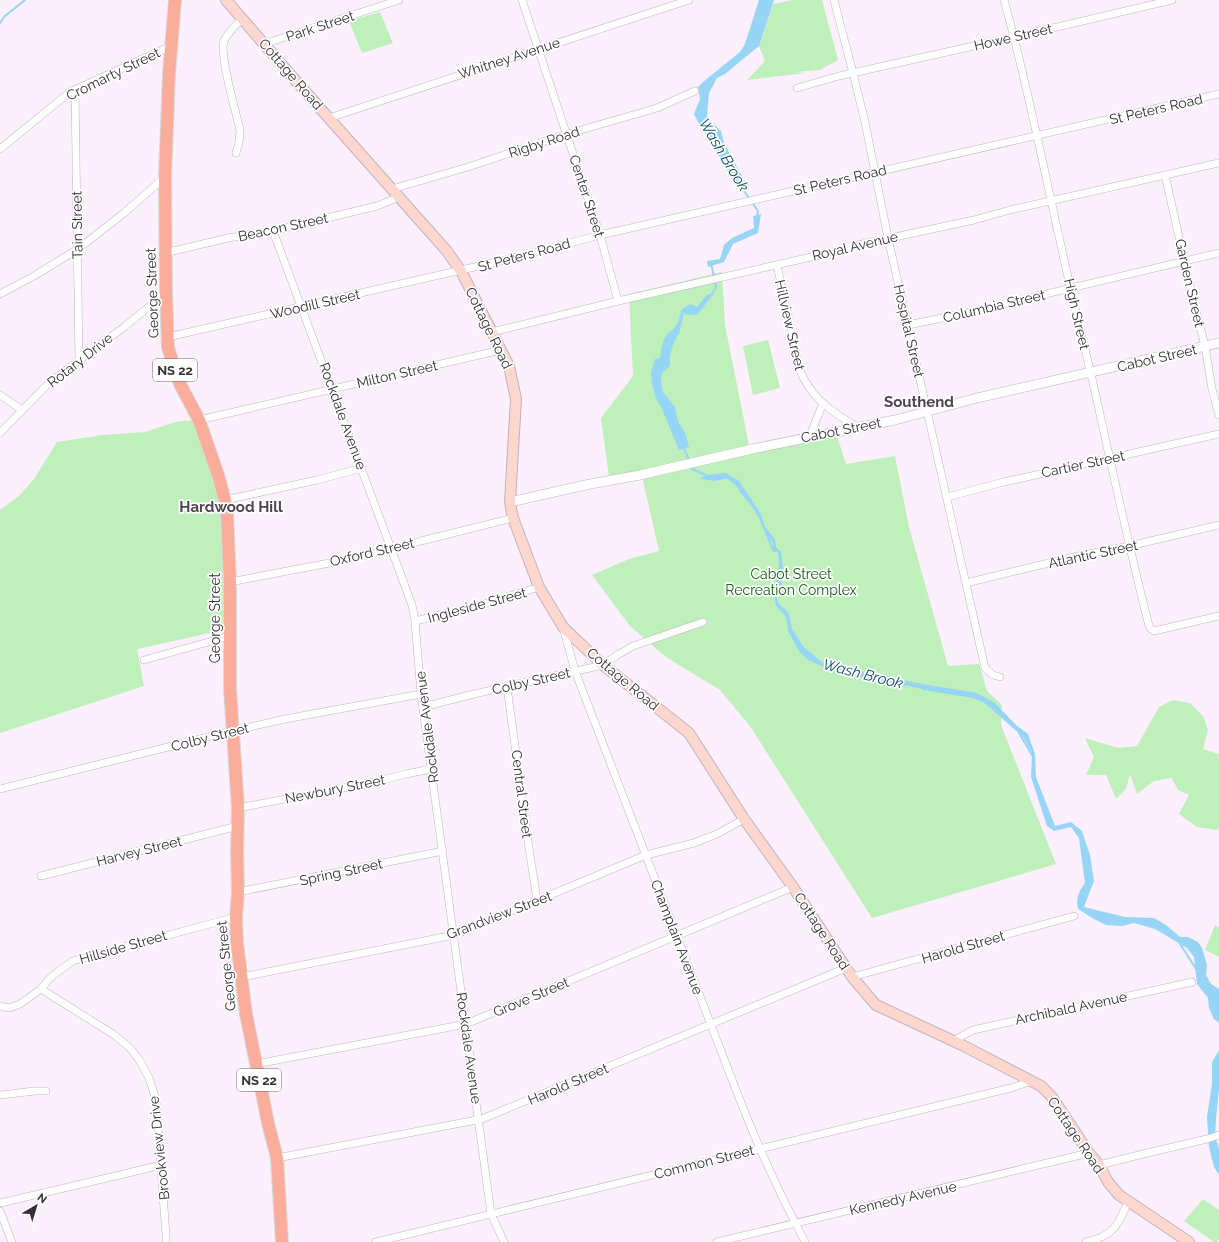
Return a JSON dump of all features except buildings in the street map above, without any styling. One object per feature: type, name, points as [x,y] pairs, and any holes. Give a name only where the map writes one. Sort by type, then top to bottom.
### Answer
[{"type":"main road","name":"George Street","points":[[175,0],[167,103],[165,177],[165,253],[168,347],[175,371],[198,420],[218,475],[227,514],[230,582],[230,677],[232,731],[238,808],[236,851],[238,892],[236,917],[237,943],[246,1014],[268,1123],[277,1158],[282,1242]]},
{"type":"main road","name":"Cottage Road","points":[[226,0],[446,250],[461,271],[509,366],[516,399],[510,502],[512,518],[538,587],[563,627],[603,664],[688,733],[744,818],[793,887],[852,978],[876,1004],[1041,1086],[1052,1097],[1115,1192],[1189,1242]]},
{"type":"street","name":"Park Street","points":[[264,44],[399,0]]},
{"type":"street","name":"Center Street","points":[[522,0],[600,234],[618,301]]},
{"type":"street","name":"Whitney Avenue","points":[[329,118],[538,48],[690,0]]},
{"type":"street","name":"Hospital Street","points":[[834,0],[853,73],[888,238],[985,668],[993,675],[1000,677]]},
{"type":"street","name":"High Street","points":[[1004,0],[1038,135],[1070,288],[1109,459],[1150,628],[1157,630],[1219,616]]},
{"type":"street","name":"Howe Street","points":[[797,88],[853,73],[1172,0]]},
{"type":"street","points":[[236,153],[240,130],[224,60],[223,48],[224,41],[228,34],[242,19]]},
{"type":"street","name":"Cromarty Street","points":[[0,150],[64,96],[171,46]]},
{"type":"street","name":"Tain Street","points":[[75,90],[79,360]]},
{"type":"street","name":"Rigby Road","points":[[396,193],[567,134],[657,108],[695,91]]},
{"type":"street","name":"St Peters Road","points":[[461,271],[600,234],[1219,94]]},
{"type":"street","name":"Royal Avenue","points":[[492,332],[853,246],[1219,164]]},
{"type":"street","name":"Garden Street","points":[[1165,175],[1205,346],[1212,389],[1219,415]]},
{"type":"street","points":[[0,294],[78,249],[124,213],[165,177]]},
{"type":"street","name":"Beacon Street","points":[[165,253],[228,238],[274,231],[377,206],[396,193]]},
{"type":"street","name":"Rockdale Avenue","points":[[274,231],[412,605],[415,621],[421,694],[491,1214],[504,1242]]},
{"type":"street","name":"Columbia Street","points":[[908,325],[1219,253]]},
{"type":"street","name":"Hillview Street","points":[[777,265],[799,368],[808,387],[822,403],[844,420],[858,427]]},
{"type":"street","name":"Woodill Street","points":[[168,337],[461,271]]},
{"type":"street","name":"Rotary Drive","points":[[0,433],[49,383],[124,327],[166,293]]},
{"type":"street","name":"Cabot Street","points":[[510,502],[590,484],[640,475],[810,436],[895,420],[1219,343]]},
{"type":"street","name":"Milton Street","points":[[198,420],[501,350]]},
{"type":"street","points":[[0,395],[22,410]]},
{"type":"street","points":[[810,436],[822,403]]},
{"type":"street","name":"Cartier Street","points":[[947,497],[1004,482],[1219,434]]},
{"type":"street","points":[[225,500],[317,480],[362,468]]},
{"type":"street","name":"Oxford Street","points":[[230,582],[340,561],[512,518]]},
{"type":"street","name":"Atlantic Street","points":[[966,582],[1219,525]]},
{"type":"street","name":"Ingleside Street","points":[[415,621],[475,608],[538,587]]},
{"type":"street","name":"Colby Street","points":[[423,707],[603,664],[633,646],[703,622]]},
{"type":"street","name":"Champlain Avenue","points":[[563,627],[575,671],[740,1102],[805,1242]]},
{"type":"street","points":[[144,660],[230,636]]},
{"type":"street","name":"Central Street","points":[[507,687],[537,900]]},
{"type":"street","name":"Colby Street","points":[[0,789],[232,731],[286,719],[421,694]]},
{"type":"street","name":"Newbury Street","points":[[238,808],[376,782],[432,769]]},
{"type":"street","name":"Grandview Street","points":[[242,977],[454,935],[646,855],[694,843],[718,834],[744,818]]},
{"type":"street","name":"Harvey Street","points":[[41,876],[238,826]]},
{"type":"street","name":"Spring Street","points":[[238,892],[442,851]]},
{"type":"street","name":"Grove Street","points":[[256,1064],[466,1024],[793,887]]},
{"type":"street","name":"Harold Street","points":[[852,978],[1074,916]]},
{"type":"street","name":"Hillside Street","points":[[0,1006],[9,1008],[16,1005],[41,989],[49,979],[60,970],[77,960],[236,917]]},
{"type":"street","name":"Harold Street","points":[[277,1158],[479,1120],[846,968]]},
{"type":"street","name":"Archibald Avenue","points":[[953,1041],[973,1030],[1192,982]]},
{"type":"street","name":"Brookview Drive","points":[[41,989],[127,1044],[140,1061],[149,1078],[156,1100],[162,1165],[166,1242]]},
{"type":"street","name":"Common Street","points":[[376,1242],[1011,1088],[1032,1081]]},
{"type":"street","points":[[0,1095],[46,1091]]},
{"type":"street","points":[[1099,1166],[1156,1150],[1207,1139],[1219,1134]]},
{"type":"street","name":"Kennedy Avenue","points":[[717,1242],[1089,1153]]},
{"type":"street","points":[[0,1203],[162,1165]]},
{"type":"street","points":[[1086,1242],[1100,1239],[1112,1231],[1120,1221],[1128,1202]]},
{"type":"street","points":[[0,1211],[12,1242]]},
{"type":"green space","points":[[792,0],[822,0],[838,60],[820,70],[795,72],[806,73],[747,80],[765,61],[759,46],[773,4]]},
{"type":"green space","points":[[380,12],[393,43],[362,53],[349,21]]},
{"type":"green space","name":"Cabot Street Recreation Complex","points":[[722,272],[725,325],[749,445],[834,427],[846,464],[895,456],[909,527],[948,666],[979,664],[987,691],[1002,705],[1001,725],[1056,864],[872,918],[750,726],[720,690],[666,657],[630,626],[592,575],[629,559],[659,551],[641,472],[609,477],[601,418],[633,376],[629,294]]},
{"type":"green space","points":[[768,340],[780,388],[753,395],[743,346]]},
{"type":"green space","points":[[193,420],[221,501],[224,576],[224,630],[137,649],[144,686],[0,733],[0,510],[19,496],[34,479],[57,442],[103,435],[145,432],[175,422]]},
{"type":"green space","points":[[1173,700],[1190,703],[1203,716],[1208,730],[1203,749],[1219,754],[1219,828],[1217,830],[1197,827],[1179,814],[1189,795],[1178,790],[1172,778],[1154,781],[1137,794],[1130,774],[1126,789],[1116,799],[1106,775],[1086,775],[1094,757],[1085,738],[1118,748],[1137,746],[1159,707]]},
{"type":"green space","points":[[1215,925],[1219,928],[1219,957],[1205,950]]},
{"type":"green space","points":[[1203,1199],[1219,1210],[1219,1239],[1217,1242],[1214,1242],[1184,1221]]},
{"type":"water","points":[[759,0],[774,0],[759,46],[725,74],[717,78],[709,93],[707,116],[721,131],[724,143],[747,185],[737,188],[694,114],[700,99],[698,87],[740,52],[745,44]]},
{"type":"water","points":[[761,214],[758,233],[733,244],[724,262],[708,267],[707,261],[720,259],[724,245],[732,238],[754,228],[753,216]]},
{"type":"water","points":[[715,293],[696,314],[683,313],[679,332],[670,356],[670,366],[662,373],[661,382],[663,392],[675,407],[678,421],[686,435],[689,447],[679,450],[652,385],[651,373],[655,359],[660,358],[665,338],[679,321],[681,311],[690,304],[697,307],[707,295]]},
{"type":"water","points":[[726,473],[739,481],[761,514],[765,527],[775,539],[776,547],[781,552],[784,574],[781,582],[783,589],[777,596],[778,605],[788,614],[791,629],[799,643],[824,664],[922,684],[977,693],[995,703],[1016,725],[1028,734],[1035,754],[1036,777],[1055,826],[1071,822],[1082,831],[1090,855],[1094,881],[1084,907],[1125,917],[1154,918],[1166,925],[1180,937],[1188,937],[1198,942],[1202,948],[1207,965],[1206,975],[1211,984],[1219,989],[1219,1023],[1214,1019],[1209,1008],[1208,998],[1197,984],[1194,957],[1187,948],[1155,929],[1134,923],[1122,926],[1106,925],[1078,909],[1078,896],[1085,883],[1079,838],[1071,827],[1054,831],[1047,826],[1031,777],[1032,753],[1023,737],[979,698],[917,688],[885,680],[833,671],[808,660],[799,651],[788,631],[785,616],[776,606],[774,595],[778,589],[776,581],[780,576],[778,552],[773,550],[773,543],[763,529],[759,518],[739,491],[738,485],[728,478],[715,481],[700,479],[706,475]]},
{"type":"water","points":[[1219,1050],[1219,1089],[1215,1136],[1219,1149],[1219,1175],[1214,1167],[1209,1147],[1207,1117],[1212,1084],[1212,1062]]},
{"type":"waterway","points":[[0,23],[5,16],[25,0]]},
{"type":"waterway","name":"Wash Brook","points":[[740,185],[758,211],[757,217]]},
{"type":"waterway","name":"Wash Brook","points":[[711,263],[714,277]]},
{"type":"waterway","name":"Wash Brook","points":[[711,295],[716,287],[715,281]]},
{"type":"waterway","name":"Wash Brook","points":[[678,333],[683,313],[696,314],[704,305]]},
{"type":"waterway","name":"Wash Brook","points":[[655,391],[660,404]]},
{"type":"waterway","name":"Wash Brook","points":[[684,448],[689,460]]},
{"type":"waterway","name":"Wash Brook","points":[[691,466],[692,469],[708,476]]},
{"type":"waterway","name":"Wash Brook","points":[[726,478],[740,488]]},
{"type":"waterway","name":"Wash Brook","points":[[766,533],[773,550],[775,551]]},
{"type":"waterway","name":"Wash Brook","points":[[779,580],[780,564]]},
{"type":"waterway","name":"Wash Brook","points":[[777,603],[788,614],[791,629],[802,646]]},
{"type":"waterway","name":"Wash Brook","points":[[855,675],[905,685]]},
{"type":"waterway","name":"Wash Brook","points":[[923,689],[973,697],[983,701]]},
{"type":"waterway","name":"Wash Brook","points":[[1019,733],[1032,755]]},
{"type":"waterway","name":"Wash Brook","points":[[1179,942],[1196,969]]},
{"type":"district","name":"Southend","points":[[919,402]]},
{"type":"district","name":"Hardwood Hill","points":[[231,507]]}]
